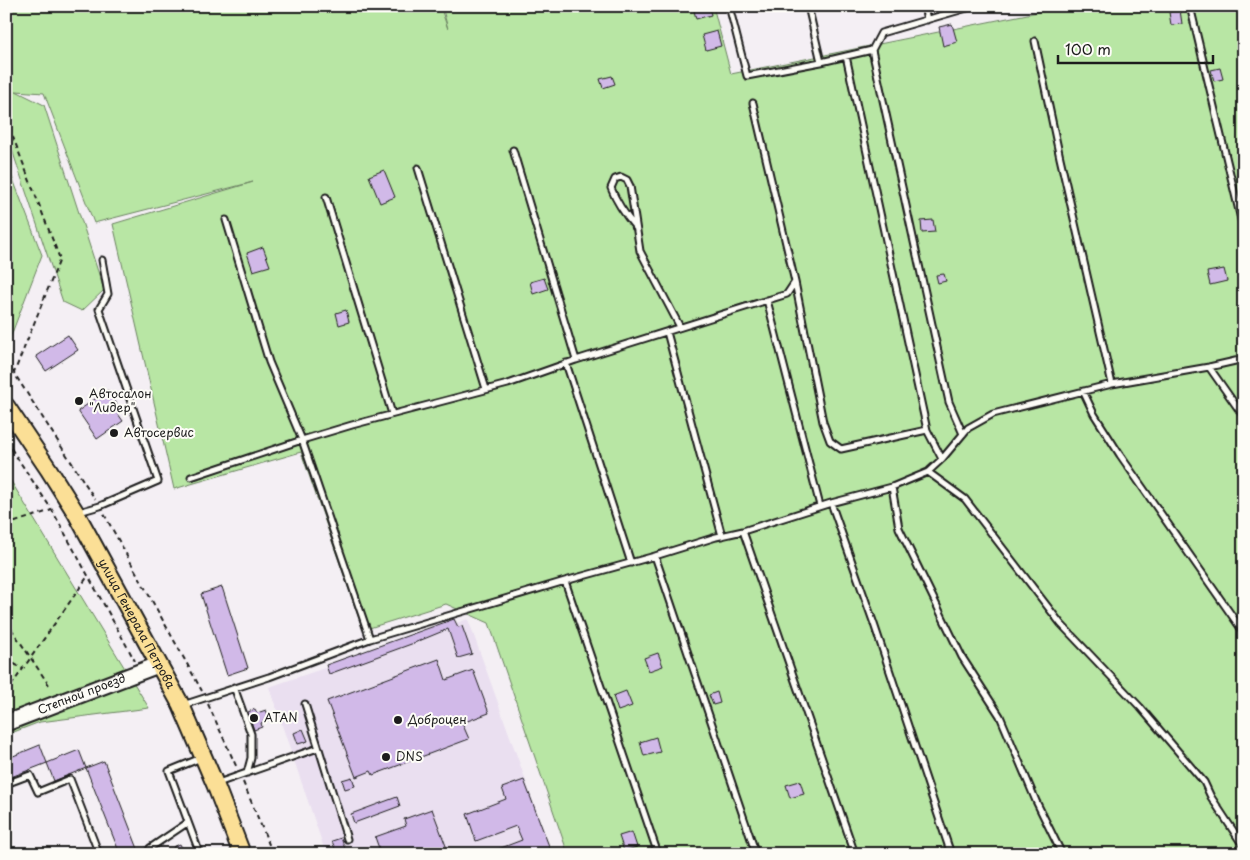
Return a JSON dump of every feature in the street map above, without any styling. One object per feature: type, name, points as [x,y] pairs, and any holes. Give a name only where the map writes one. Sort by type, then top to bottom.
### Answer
[{"type":"main road","name":"улица Генерала Петрова","points":[[6,406],[76,513],[180,705],[204,757],[242,854]]},
{"type":"main road","name":"Степной проезд","points":[[6,723],[158,665]]},
{"type":"lane","points":[[729,6],[747,76],[872,50]]},
{"type":"lane","points":[[808,6],[821,62]]},
{"type":"lane","points":[[924,6],[927,20]]},
{"type":"lane","points":[[963,434],[949,402],[872,50],[881,33],[974,6]]},
{"type":"lane","points":[[1190,6],[1244,232]]},
{"type":"lane","points":[[1035,41],[1112,384]]},
{"type":"lane","points":[[846,56],[927,430],[942,458]]},
{"type":"lane","points":[[753,103],[795,282],[824,422],[830,441],[841,449],[927,430]]},
{"type":"lane","points":[[512,150],[576,360]]},
{"type":"lane","points":[[418,168],[486,389]]},
{"type":"lane","points":[[636,228],[614,196],[611,188],[615,179],[621,177],[627,180],[630,186],[640,251],[680,328]]},
{"type":"lane","points":[[326,197],[392,414]]},
{"type":"lane","points":[[226,220],[270,362],[302,440],[370,639]]},
{"type":"lane","points":[[76,513],[100,506],[158,481],[99,309],[108,294],[102,260]]},
{"type":"lane","points":[[191,477],[302,440],[508,384],[576,360],[787,294],[795,282]]},
{"type":"lane","points":[[767,300],[820,506]]},
{"type":"lane","points":[[667,332],[722,536]]},
{"type":"lane","points":[[180,705],[269,677],[370,639],[820,506],[892,487],[928,472],[968,428],[993,414],[1112,384],[1244,359]]},
{"type":"lane","points":[[566,364],[631,563]]},
{"type":"lane","points":[[1209,367],[1244,418]]},
{"type":"lane","points":[[1083,391],[1094,414],[1120,455],[1244,633]]},
{"type":"lane","points":[[928,472],[965,499],[1061,624],[1140,707],[1204,782],[1211,798],[1244,848]]},
{"type":"lane","points":[[892,487],[899,528],[962,657],[1000,716],[1036,801],[1062,854]]},
{"type":"lane","points":[[831,503],[874,624],[951,854]]},
{"type":"lane","points":[[744,530],[854,854]]},
{"type":"lane","points":[[655,556],[756,854]]},
{"type":"lane","points":[[565,581],[658,854]]},
{"type":"lane","points":[[234,688],[251,734],[251,758],[247,773]]},
{"type":"lane","points":[[304,704],[347,838]]},
{"type":"lane","points":[[215,784],[318,748]]},
{"type":"lane","points":[[200,854],[168,771],[204,757]]},
{"type":"lane","points":[[6,784],[30,775],[38,792],[70,779],[99,854]]},
{"type":"lane","points":[[147,854],[150,848],[187,823]]},
{"type":"path","points":[[6,6],[8,41],[6,43]]},
{"type":"path","points":[[6,119],[60,259],[14,372]]},
{"type":"path","points":[[6,363],[14,372],[100,506],[205,698],[273,854]]},
{"type":"path","points":[[6,441],[52,510],[140,671]]},
{"type":"path","points":[[6,525],[52,510]]},
{"type":"path","points":[[6,693],[89,576]]},
{"type":"path","points":[[6,621],[51,688]]},
{"type":"path","points":[[6,659],[23,669]]},
{"type":"shaded area","points":[[468,619],[552,854],[326,854],[269,687]]},
{"type":"green space","points":[[6,6],[440,6],[448,29],[442,6],[713,6],[731,74],[1067,6],[1244,6],[1244,854],[568,854],[489,623],[446,604],[363,630],[301,452],[174,489],[113,224],[253,182],[94,223],[44,93],[16,91],[44,105],[104,290],[82,311],[63,302],[6,132]]},
{"type":"green space","points":[[6,161],[42,255],[7,346],[6,345]]},
{"type":"green space","points":[[6,473],[149,708],[40,722],[6,735]]},
{"type":"building","points":[[693,6],[709,6],[711,15],[696,19]]},
{"type":"building","points":[[1180,10],[1182,24],[1171,25],[1169,12]]},
{"type":"building","points":[[952,24],[957,42],[943,46],[939,27]]},
{"type":"building","points":[[717,31],[721,46],[706,50],[702,35]]},
{"type":"building","points":[[1220,68],[1223,79],[1214,81],[1211,70]]},
{"type":"building","points":[[612,76],[615,84],[603,88],[600,79]]},
{"type":"building","points":[[384,170],[395,197],[380,203],[369,176]]},
{"type":"building","points":[[933,220],[935,232],[922,233],[921,221]]},
{"type":"building","points":[[263,247],[270,266],[253,271],[247,253]]},
{"type":"building","points":[[1224,269],[1227,281],[1210,285],[1207,272]]},
{"type":"building","points":[[944,274],[946,281],[938,283],[936,275]]},
{"type":"building","points":[[544,278],[548,289],[533,294],[530,282]]},
{"type":"building","points":[[346,310],[349,322],[339,325],[336,313]]},
{"type":"building","points":[[68,335],[78,350],[46,371],[36,356]]},
{"type":"building","points":[[108,390],[120,409],[116,411],[123,421],[97,439],[78,411]]},
{"type":"building","points":[[222,587],[248,668],[227,675],[201,594]]},
{"type":"building","points":[[454,619],[458,627],[462,626],[472,654],[458,658],[448,629],[329,674],[326,665]]},
{"type":"building","points":[[658,653],[663,666],[649,671],[644,658]]},
{"type":"building","name":"Доброцен","points":[[439,659],[446,680],[473,670],[489,713],[462,723],[469,739],[373,775],[371,771],[356,777],[327,701]]},
{"type":"building","points":[[626,691],[632,706],[618,711],[613,696]]},
{"type":"building","points":[[717,692],[720,703],[713,705],[709,695]]},
{"type":"building","points":[[255,709],[257,713],[266,710],[270,719],[261,723],[262,727],[254,730],[248,712]]},
{"type":"building","points":[[303,729],[308,741],[298,744],[294,733]]},
{"type":"building","points":[[656,737],[660,752],[644,756],[640,742]]},
{"type":"building","points":[[40,745],[47,763],[6,779],[6,759]]},
{"type":"building","points":[[79,750],[86,768],[54,781],[47,763]]},
{"type":"building","points":[[104,761],[140,854],[120,854],[86,768]]},
{"type":"building","points":[[352,777],[355,786],[345,789],[342,780]]},
{"type":"building","points":[[524,780],[552,854],[488,854],[522,840],[516,826],[476,841],[467,814],[506,799],[502,788]]},
{"type":"building","points":[[800,781],[804,794],[790,798],[786,785]]},
{"type":"building","points":[[397,797],[400,806],[354,823],[351,814]]},
{"type":"building","points":[[432,809],[449,854],[381,854],[375,837],[406,826],[404,819]]},
{"type":"building","points":[[632,832],[637,847],[624,851],[619,836]]},
{"type":"building","points":[[341,838],[347,854],[337,854],[332,841]]},
{"type":"building","points":[[180,844],[185,854],[176,854],[173,847]]},
{"type":"place","name":"Автосалон \"Лидер\"","points":[[79,401]]},
{"type":"place","name":"Автосервис","points":[[114,433]]},
{"type":"place","name":"ATAN","points":[[254,718]]},
{"type":"place","name":"Доброцен","points":[[398,720]]},
{"type":"place","name":"DNS","points":[[386,757]]}]
